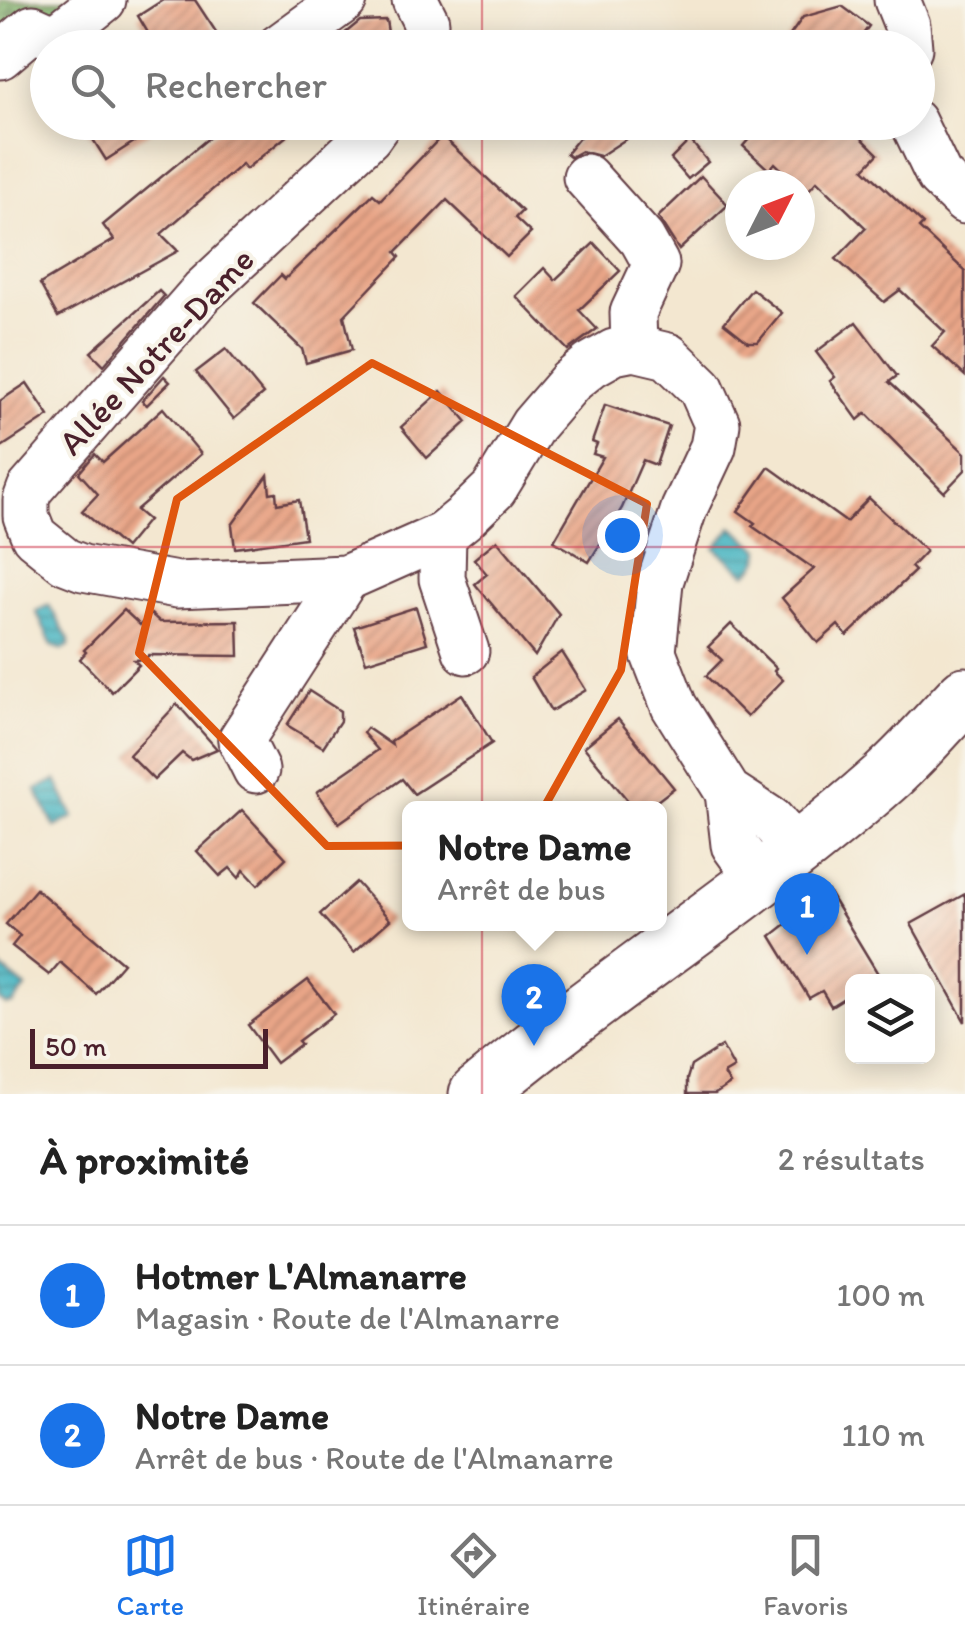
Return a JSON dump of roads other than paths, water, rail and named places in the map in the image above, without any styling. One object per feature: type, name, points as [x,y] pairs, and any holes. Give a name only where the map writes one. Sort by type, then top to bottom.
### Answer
[{"type":"main road","points":[[477,1094],[887,776],[965,695]]},
{"type":"street","points":[[65,30],[104,0]]},
{"type":"street","points":[[303,30],[344,0]]},
{"type":"street","points":[[415,0],[426,30]]},
{"type":"street","points":[[897,0],[908,30]]},
{"type":"street","points":[[0,56],[30,31]]},
{"type":"street","name":"Allée Notre-Dame","points":[[365,140],[203,292],[38,480],[26,500],[26,516],[34,536],[65,561],[83,568],[177,585],[346,578],[443,535],[494,489],[532,425],[570,382],[614,352],[634,348]]},
{"type":"street","points":[[921,140],[940,176],[965,202]]},
{"type":"street","points":[[586,178],[642,239],[656,264],[633,313],[634,348],[668,356],[686,370],[701,388],[717,424],[713,446],[684,509],[660,582],[653,652],[674,706],[728,792],[734,845],[777,864]]},
{"type":"street","points":[[443,535],[442,579],[466,651]]},
{"type":"street","points":[[256,770],[241,740],[346,578]]},
{"type":"water","points":[[732,527],[760,549],[757,563],[746,574],[715,548]]},
{"type":"water","points":[[49,605],[69,640],[69,646],[63,650],[52,646],[36,611]]},
{"type":"water","points":[[56,780],[74,817],[55,827],[36,790]]},
{"type":"water","points":[[0,967],[26,988],[13,1004],[6,1005],[0,1000]]},
{"type":"place","name":"Hotmer L'Almanarre","points":[[807,955]]},
{"type":"place","name":"Notre Dame","points":[[534,1046]]}]
